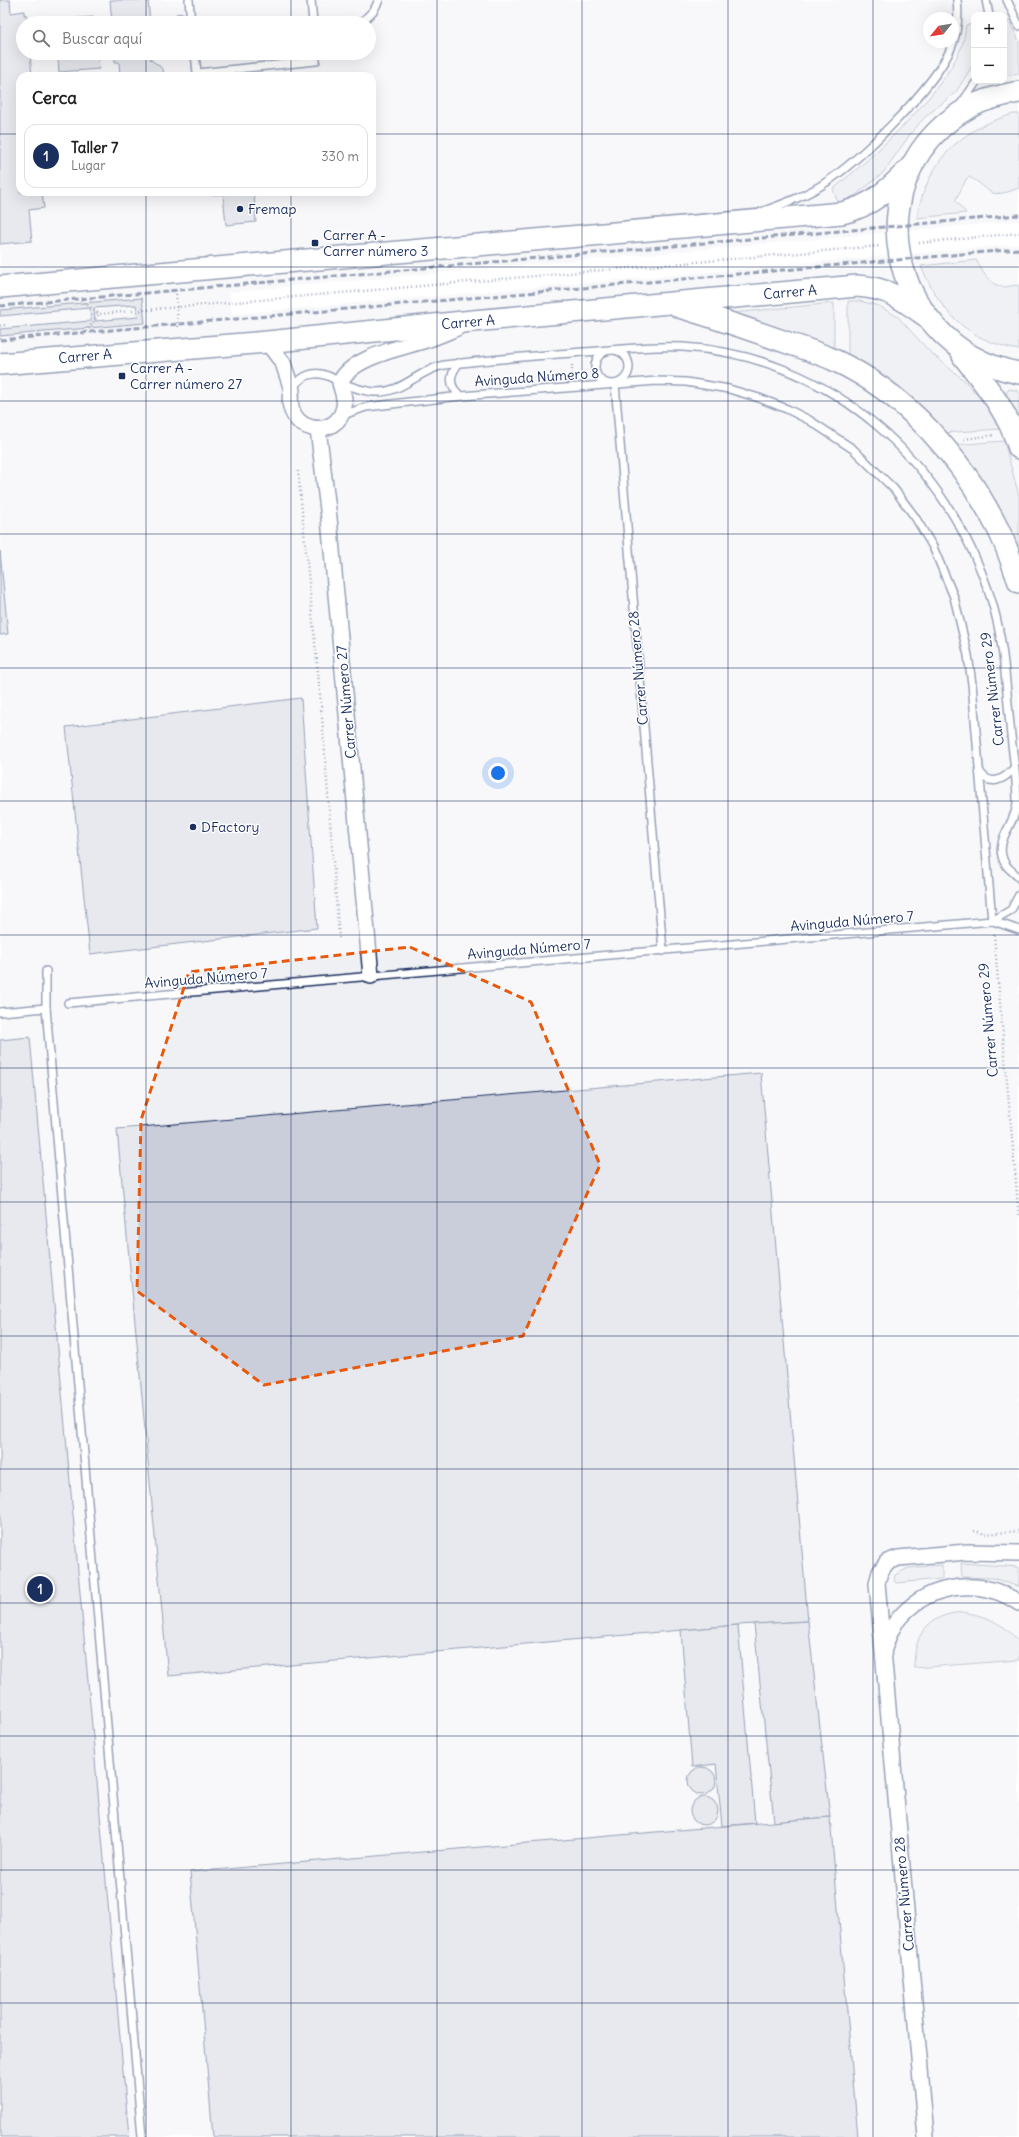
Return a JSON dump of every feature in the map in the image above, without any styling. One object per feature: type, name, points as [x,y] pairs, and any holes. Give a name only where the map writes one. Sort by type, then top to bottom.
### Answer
[{"type":"main road","points":[[0,286],[833,214],[854,210],[867,205],[879,197],[912,166],[930,140],[947,123],[970,107],[988,100],[1019,92]]},
{"type":"main road","points":[[912,166],[902,191],[898,209],[897,247],[900,263],[907,283],[927,318],[955,346],[1002,408],[1014,433],[1019,448]]},
{"type":"main road","name":"Carrer A","points":[[0,364],[267,342],[472,321],[857,286],[876,287],[888,292],[927,318]]},
{"type":"main road","points":[[667,304],[734,323],[834,360],[864,377],[903,405],[922,421],[966,475],[998,529],[1019,582]]},
{"type":"main road","points":[[955,346],[983,363],[1019,373]]},
{"type":"street","points":[[267,342],[283,363],[291,390],[290,408],[294,416],[307,427],[318,429],[334,423],[340,416],[344,408],[344,398],[340,383],[342,378],[355,366],[387,352],[428,340],[472,321]]},
{"type":"street","name":"Carrer Número 27","points":[[318,429],[329,518],[371,976]]},
{"type":"street","name":"Carrer Número 28","points":[[926,2137],[877,1583],[880,1572],[887,1562],[898,1558],[967,1552],[1019,1553]]},
{"type":"street","points":[[882,1652],[891,1630],[900,1617],[927,1596],[943,1588],[968,1586],[985,1589],[1019,1603]]},
{"type":"lane","points":[[189,0],[190,16]]},
{"type":"lane","points":[[311,0],[312,16]]},
{"type":"lane","points":[[368,16],[374,10],[379,0]]},
{"type":"lane","points":[[732,222],[795,200],[821,186],[853,162],[879,137],[915,99],[944,62],[955,38],[958,25],[957,0]]},
{"type":"lane","points":[[986,0],[988,12]]},
{"type":"lane","points":[[1007,0],[1019,26]]},
{"type":"lane","points":[[196,60],[197,72]]},
{"type":"lane","points":[[207,72],[316,60]]},
{"type":"lane","points":[[947,123],[975,84]]},
{"type":"lane","name":"Carrer Número 29","points":[[611,350],[683,347],[734,355],[795,375],[837,396],[891,437],[911,456],[944,498],[974,552],[993,603],[1003,660],[1017,803],[1001,848],[1002,859],[1008,869],[1019,878]]},
{"type":"lane","points":[[611,350],[617,351],[626,358],[630,368],[625,379],[615,384],[609,384],[600,379],[595,369],[597,358],[606,351],[611,350]]},
{"type":"lane","name":"Avinguda Número 8","points":[[340,383],[374,392],[391,390],[400,388],[434,367],[459,363],[611,350]]},
{"type":"lane","name":"Avinguda Número 8","points":[[459,363],[451,376],[450,382],[455,392],[461,396]]},
{"type":"lane","points":[[291,390],[299,380],[310,374],[324,374],[340,383]]},
{"type":"lane","name":"Carrer Número 29","points":[[615,384],[658,381],[686,382],[729,389],[759,398],[809,420],[832,434],[872,466],[894,489],[916,517],[933,546],[954,597],[968,655],[980,772],[992,921]]},
{"type":"lane","name":"Avinguda Número 8","points":[[340,416],[366,407],[461,396],[615,384]]},
{"type":"lane","name":"Carrer Número 28","points":[[615,384],[663,951]]},
{"type":"lane","points":[[980,772],[986,779],[992,781],[1004,778],[1014,768]]},
{"type":"lane","name":"Avinguda Número 7","points":[[992,921],[1011,910],[1019,895]]},
{"type":"lane","name":"Avinguda Número 7","points":[[68,1003],[992,921],[1019,930]]},
{"type":"lane","points":[[46,972],[46,1008],[142,2137]]},
{"type":"lane","points":[[0,1012],[46,1008]]},
{"type":"path","points":[[916,243],[1019,233]]},
{"type":"path","name":"Carrer A","points":[[75,337],[83,336],[99,314],[874,246]]},
{"type":"path","points":[[176,285],[178,332]]},
{"type":"path","points":[[0,326],[4,325]]},
{"type":"path","name":"Avinguda Número 8","points":[[571,358],[572,378]]},
{"type":"path","points":[[963,439],[1002,434]]},
{"type":"path","name":"Carrer Número 27","points":[[298,471],[321,704],[340,938]]},
{"type":"path","name":"Carrer Número 29","points":[[992,921],[1019,1217]]},
{"type":"path","points":[[974,1532],[986,1534],[1019,1531]]},
{"type":"highlighted area","points":[[410,947],[531,1002],[600,1165],[523,1336],[264,1385],[137,1291],[141,1120],[189,972]]},
{"type":"shaded area","points":[[0,0],[1019,0],[1019,221],[230,292],[232,314],[1019,244],[1019,2137],[0,2137]]},
{"type":"shaded area","points":[[1007,21],[1009,21],[1019,41],[1019,74],[1007,76],[1007,48]]},
{"type":"shaded area","points":[[971,24],[971,68],[956,92],[925,117],[911,133],[883,173],[856,195],[838,203],[833,189],[867,160],[905,124],[923,104],[953,65],[962,46],[966,25]]},
{"type":"shaded area","points":[[1013,114],[1019,114],[1019,188],[1008,192],[994,193],[990,192],[977,181],[969,177],[967,178],[956,199],[966,213],[917,218],[922,198],[929,180],[938,164],[948,151],[977,129]]},
{"type":"shaded area","points":[[976,260],[990,281],[994,284],[1003,287],[1015,285],[1019,286],[1019,350],[985,339],[970,331],[958,322],[937,298],[921,266]]},
{"type":"shaded area","points":[[848,301],[860,301],[879,306],[898,317],[929,351],[967,383],[986,406],[1000,429],[942,433],[848,359]]},
{"type":"shaded area","points":[[834,303],[834,350],[809,339],[732,313]]},
{"type":"shaded area","points":[[1009,389],[1019,391],[1019,417],[1006,393]]},
{"type":"shaded area","points":[[1004,441],[1019,496],[1019,560],[954,445]]},
{"type":"shaded area","points":[[961,1563],[1019,1567],[1019,1587],[993,1578],[962,1577]]},
{"type":"shaded area","points":[[942,1565],[942,1579],[896,1583],[894,1581],[895,1575],[908,1568]]},
{"type":"shaded area","points":[[963,1612],[994,1621],[1013,1635],[1019,1642],[1019,1660],[914,1668],[917,1645],[925,1628],[940,1617]]},
{"type":"building","points":[[0,0],[10,0],[11,13],[24,11],[24,15],[26,14],[26,16],[16,16],[16,60],[31,60],[32,72],[16,72],[16,196],[42,196],[44,208],[29,210],[32,241],[0,244]]},
{"type":"building","points":[[110,0],[148,0],[149,16],[111,16]]},
{"type":"building","points":[[183,13],[183,16],[176,16],[176,14]]},
{"type":"building","points":[[58,60],[98,60],[99,69],[59,72]]},
{"type":"building","points":[[115,60],[151,60],[163,69],[163,72],[120,72],[119,62],[115,62]]},
{"type":"building","name":"Fremap","points":[[223,196],[254,196],[256,222],[226,225]]},
{"type":"building","points":[[142,298],[145,323],[0,336],[0,329],[91,321],[90,308],[0,316],[0,310]],"holes":[[[136,305],[138,317],[95,321],[94,308]]]},
{"type":"building","points":[[0,551],[8,634],[0,635]]},
{"type":"building","name":"DFactory","points":[[301,698],[317,928],[90,954],[66,727]]},
{"type":"building","points":[[30,1037],[129,2137],[0,2137],[0,1040]]},
{"type":"building","points":[[761,1073],[808,1621],[738,1625],[168,1676],[117,1129]]},
{"type":"building","points":[[808,1621],[830,1817],[774,1822],[754,1624]]},
{"type":"building","points":[[738,1625],[755,1823],[722,1826],[716,1764],[692,1767],[681,1630]]},
{"type":"building","points":[[702,1767],[712,1771],[716,1781],[712,1791],[702,1795],[692,1791],[688,1781],[692,1771]]},
{"type":"building","points":[[704,1797],[714,1801],[718,1811],[714,1821],[704,1825],[694,1821],[690,1811],[694,1801]]},
{"type":"building","points":[[830,1817],[858,2137],[213,2137],[190,1872]]},
{"type":"railway","points":[[0,306],[1019,215]]},
{"type":"railway","points":[[0,340],[1019,249]]},
{"type":"place","name":"Fremap","points":[[240,209]]},
{"type":"place","name":"Carrer A - Carrer número 3","points":[[315,243]]},
{"type":"place","name":"Carrer A - Carrer número 27","points":[[122,376]]},
{"type":"place","name":"DFactory","points":[[193,827]]},
{"type":"place","name":"Taller 7","points":[[40,1589]]}]
